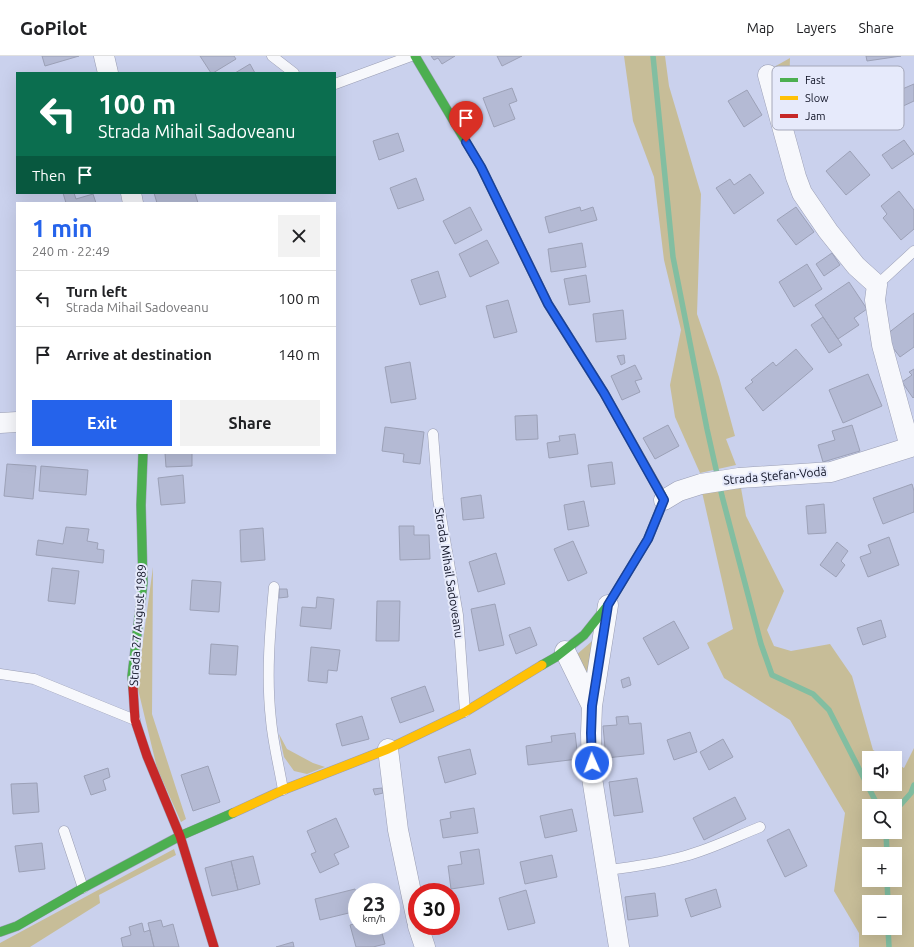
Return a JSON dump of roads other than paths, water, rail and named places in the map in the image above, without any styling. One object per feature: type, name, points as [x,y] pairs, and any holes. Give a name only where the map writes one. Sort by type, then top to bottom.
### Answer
[{"type":"street","points":[[104,56],[108,72]]},
{"type":"street","points":[[0,932],[17,926],[83,888],[180,836],[283,790],[388,749],[465,712],[565,651],[584,634],[608,605],[648,539],[664,500],[604,393],[548,304],[481,167],[414,56]]},
{"type":"street","points":[[768,75],[772,89]]},
{"type":"street","points":[[783,130],[802,194],[828,231],[856,266],[877,285]]},
{"type":"street","name":"Strada Ștefan-Vodă","points":[[664,500],[680,491],[701,484],[739,478],[831,472],[912,446],[882,345],[875,300],[877,285]]},
{"type":"street","points":[[0,423],[16,422]]},
{"type":"street","name":"Strada 27 August 1989","points":[[142,454],[141,505],[143,583],[132,676],[135,720],[147,756],[180,836],[214,947]]},
{"type":"street","points":[[608,605],[592,706],[592,778],[619,947]]},
{"type":"street","points":[[565,651],[592,706]]},
{"type":"street","points":[[388,749],[398,830],[409,883]]},
{"type":"street","points":[[421,935],[425,947]]},
{"type":"lane","points":[[272,56],[293,72]]},
{"type":"lane","points":[[336,84],[411,56]]},
{"type":"lane","points":[[877,285],[914,252]]},
{"type":"lane","name":"Strada Mihail Sadoveanu","points":[[433,434],[438,499],[458,615],[465,712]]},
{"type":"lane","points":[[274,587],[269,647],[269,677],[271,720],[283,790]]},
{"type":"lane","points":[[0,674],[34,679],[135,720]]},
{"type":"lane","points":[[607,870],[641,866],[686,856],[720,844],[760,827]]},
{"type":"lane","points":[[64,831],[83,888]]},
{"type":"waterway","points":[[653,56],[673,257],[707,429],[722,496],[761,644],[772,675],[813,694],[829,710],[874,799]]},
{"type":"waterway","points":[[902,803],[911,793],[914,785]]},
{"type":"waterway","points":[[886,839],[887,847]]},
{"type":"waterway","points":[[887,887],[888,895]]},
{"type":"waterway","points":[[888,935],[889,947]]}]
